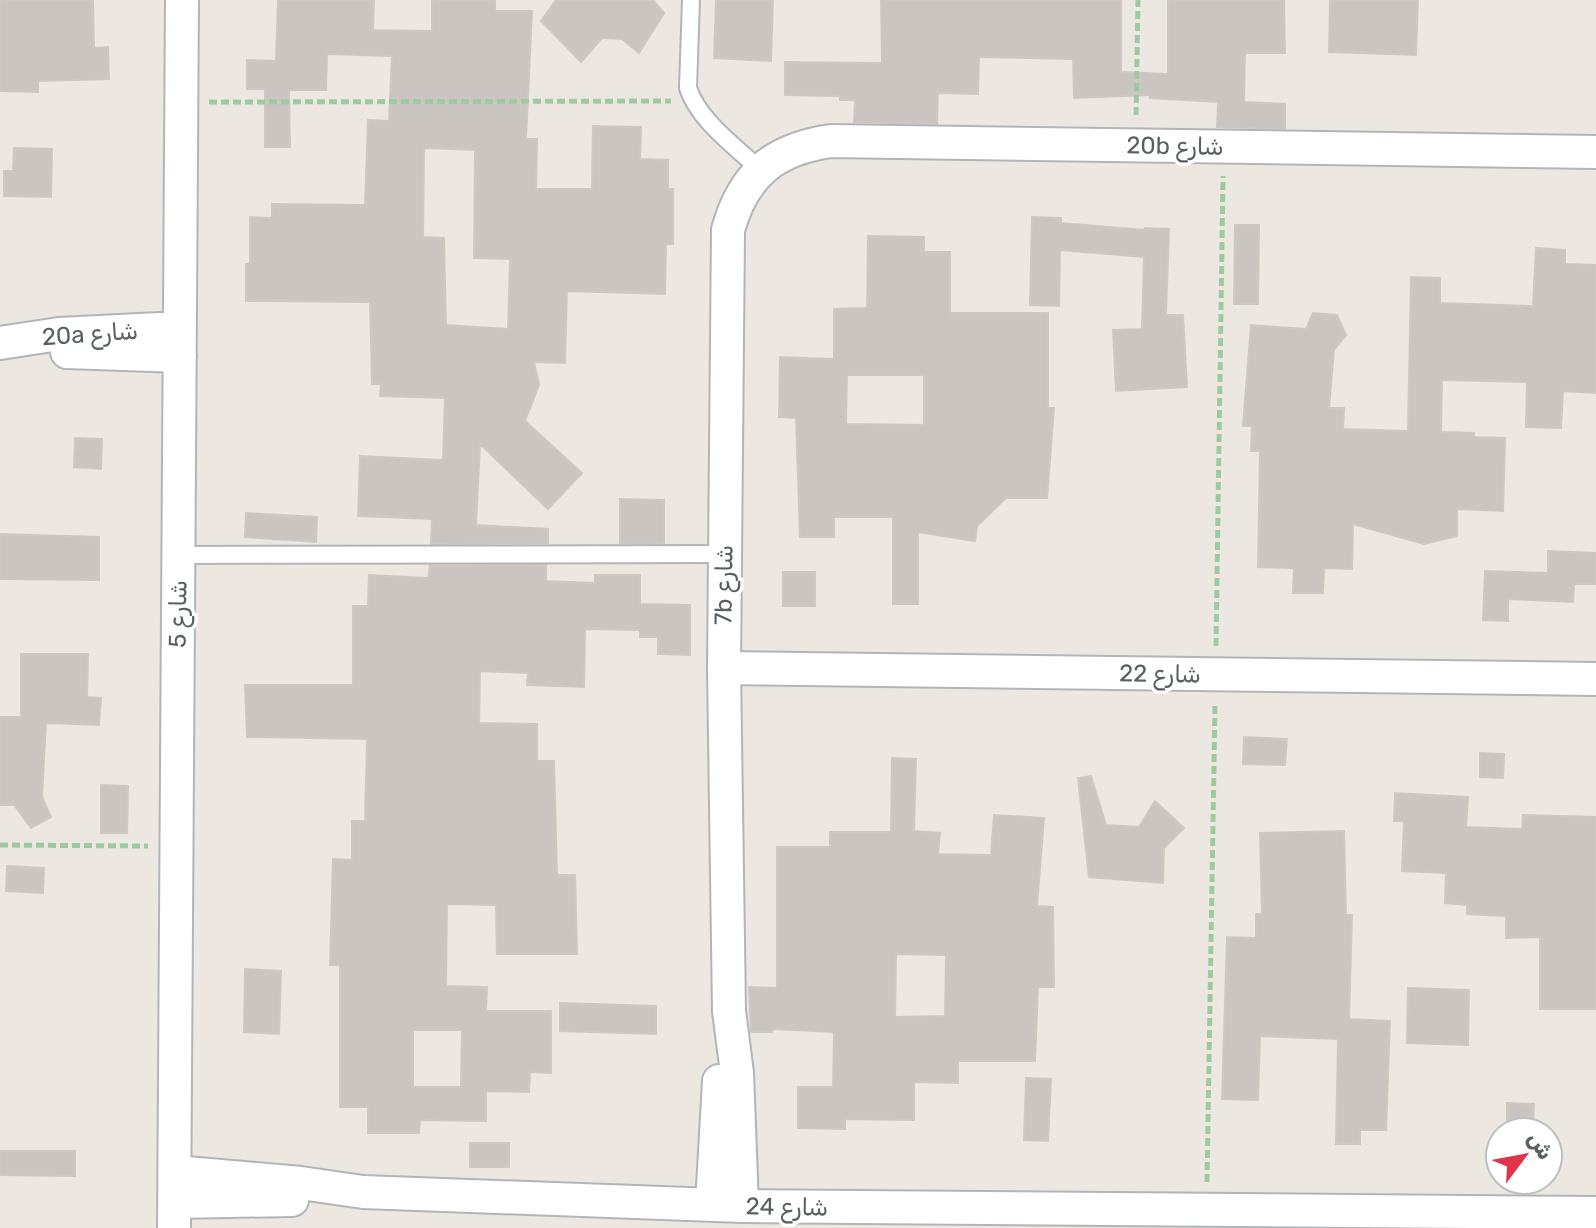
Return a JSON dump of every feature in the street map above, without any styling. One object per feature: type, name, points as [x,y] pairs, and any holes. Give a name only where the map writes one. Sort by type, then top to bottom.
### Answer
[{"type":"street","name":"شارع 5","points":[[175,1201],[182,0]]},
{"type":"street","name":"20b شارع","points":[[760,170],[781,155],[805,145],[831,141],[1596,152]]},
{"type":"street","name":"7b شارع","points":[[727,1206],[737,1073],[729,1011],[724,668],[728,230],[734,208],[745,187],[760,170]]},
{"type":"street","name":"20a شارع","points":[[0,344],[58,352],[180,342]]},
{"type":"street","name":"شارع 22","points":[[724,668],[1596,679]]},
{"type":"street","name":"شارع 24","points":[[175,1201],[300,1200],[363,1192],[1112,1219],[1596,1213]]},
{"type":"lane","points":[[691,0],[688,88],[692,101],[760,170]]},
{"type":"lane","points":[[179,555],[725,554]]},
{"type":"path","points":[[1136,146],[1138,0]]},
{"type":"path","points":[[181,102],[692,101]]},
{"type":"path","points":[[0,845],[177,846]]},
{"type":"building","points":[[0,0],[93,0],[94,48],[108,47],[109,79],[38,81],[38,92],[0,91]]},
{"type":"building","points":[[278,0],[374,0],[373,30],[432,31],[432,0],[495,0],[495,11],[532,11],[526,139],[537,139],[536,189],[592,189],[593,126],[641,127],[640,159],[668,160],[668,189],[673,189],[673,244],[666,244],[665,294],[567,291],[565,363],[534,362],[539,385],[525,421],[582,473],[548,509],[480,444],[476,525],[548,529],[548,543],[431,544],[432,519],[358,516],[360,456],[443,460],[445,398],[380,396],[381,384],[372,384],[370,302],[246,301],[246,264],[250,264],[250,217],[272,218],[272,204],[365,205],[368,120],[389,121],[392,56],[327,54],[326,90],[289,90],[290,147],[265,147],[265,89],[247,89],[247,60],[276,61]],"holes":[[[424,148],[475,150],[474,258],[510,259],[508,329],[446,325],[444,238],[423,237]]]},
{"type":"building","points":[[556,0],[653,0],[664,13],[639,53],[622,39],[602,38],[581,62],[541,21]]},
{"type":"building","points":[[716,0],[773,0],[771,61],[714,58]]},
{"type":"building","points":[[881,0],[1121,0],[1121,72],[1168,74],[1168,0],[1284,0],[1285,53],[1245,53],[1244,102],[1285,104],[1285,129],[1217,127],[1218,102],[1150,98],[1150,95],[1074,98],[1073,59],[979,57],[978,94],[938,93],[937,124],[854,122],[855,100],[840,100],[840,96],[785,95],[785,62],[882,63]]},
{"type":"building","points":[[1330,0],[1418,0],[1416,55],[1329,52]]},
{"type":"building","points":[[14,148],[52,149],[51,197],[4,196],[4,171],[13,171]]},
{"type":"building","points":[[1032,217],[1061,218],[1061,223],[1169,229],[1166,315],[1183,315],[1187,387],[1116,391],[1113,330],[1142,329],[1144,257],[1060,250],[1059,306],[1030,305]]},
{"type":"building","points":[[1235,225],[1259,225],[1258,304],[1234,304]]},
{"type":"building","points":[[868,236],[924,237],[924,252],[950,252],[950,313],[1048,313],[1048,408],[1054,408],[1047,498],[1006,498],[977,526],[975,541],[918,532],[918,604],[893,604],[893,517],[834,517],[834,537],[800,537],[796,418],[779,417],[780,357],[834,359],[834,309],[867,308]],"holes":[[[847,375],[924,375],[924,425],[846,424]]]},
{"type":"building","points":[[1536,248],[1565,250],[1565,264],[1596,265],[1596,393],[1563,391],[1561,428],[1526,427],[1527,382],[1442,380],[1441,432],[1505,438],[1503,511],[1457,509],[1457,536],[1424,544],[1353,524],[1352,569],[1324,568],[1323,593],[1293,593],[1294,568],[1258,567],[1260,451],[1251,451],[1252,426],[1243,426],[1251,325],[1306,329],[1313,313],[1337,315],[1346,335],[1334,350],[1329,408],[1344,408],[1343,429],[1408,431],[1411,277],[1440,278],[1440,303],[1533,306]]},
{"type":"building","points":[[75,438],[102,439],[101,469],[74,467]]},
{"type":"building","points":[[620,499],[664,500],[664,543],[620,543]]},
{"type":"building","points":[[246,513],[317,517],[316,542],[245,537]]},
{"type":"building","points":[[0,534],[99,537],[99,580],[0,579]]},
{"type":"building","points":[[1548,551],[1596,553],[1596,584],[1574,584],[1573,602],[1508,599],[1508,621],[1483,620],[1485,571],[1548,573]]},
{"type":"building","points":[[546,565],[546,581],[595,583],[595,575],[640,575],[640,604],[690,605],[690,655],[658,654],[658,637],[640,637],[640,630],[585,629],[584,687],[527,685],[528,673],[480,671],[479,723],[537,724],[537,761],[554,761],[557,875],[575,875],[577,954],[497,954],[496,905],[447,904],[446,986],[487,987],[486,1011],[551,1011],[551,1073],[530,1072],[529,1092],[486,1091],[486,1121],[420,1120],[419,1133],[368,1133],[368,1107],[340,1107],[340,965],[330,965],[333,859],[352,860],[352,821],[365,821],[367,739],[247,737],[245,685],[353,685],[353,606],[368,606],[369,575],[428,578],[430,566]],"holes":[[[413,1030],[462,1030],[461,1087],[413,1087]]]},
{"type":"building","points":[[783,572],[815,572],[815,606],[783,606]]},
{"type":"building","points":[[21,654],[88,654],[87,697],[101,698],[99,725],[46,723],[42,797],[51,817],[31,828],[14,805],[0,805],[0,717],[21,717]]},
{"type":"building","points":[[1244,737],[1287,739],[1285,765],[1243,764]]},
{"type":"building","points":[[1480,753],[1504,754],[1503,778],[1480,777]]},
{"type":"building","points":[[892,758],[916,759],[914,831],[940,833],[938,854],[991,855],[994,815],[1044,818],[1037,906],[1053,907],[1054,987],[1038,987],[1035,1061],[958,1061],[958,1083],[914,1082],[914,1120],[845,1119],[845,1129],[798,1128],[798,1087],[833,1087],[834,1032],[773,1029],[772,1032],[751,1032],[749,987],[777,988],[777,847],[830,847],[830,832],[891,832]],"holes":[[[896,954],[946,955],[945,1016],[895,1017]]]},
{"type":"building","points":[[1091,776],[1106,825],[1139,827],[1155,801],[1184,828],[1164,848],[1163,883],[1089,877],[1078,778]]},
{"type":"building","points":[[101,785],[128,786],[127,833],[101,833]]},
{"type":"building","points":[[1395,793],[1468,797],[1466,827],[1522,829],[1523,815],[1596,817],[1596,1009],[1540,1009],[1540,937],[1506,938],[1506,916],[1467,914],[1467,905],[1445,903],[1446,873],[1402,871],[1404,821],[1394,821]]},
{"type":"building","points":[[1344,831],[1346,915],[1352,915],[1349,1019],[1390,1021],[1386,1130],[1360,1130],[1360,1144],[1336,1144],[1338,1039],[1260,1036],[1258,1100],[1222,1099],[1227,937],[1256,938],[1256,914],[1262,914],[1260,833]]},
{"type":"building","points":[[7,866],[44,868],[43,893],[6,891]]},
{"type":"building","points":[[245,969],[281,971],[279,1034],[244,1032]]},
{"type":"building","points":[[1408,988],[1469,990],[1468,1045],[1407,1043]]},
{"type":"building","points":[[560,1003],[656,1006],[656,1034],[560,1031]]},
{"type":"building","points":[[1026,1078],[1051,1079],[1048,1141],[1024,1140]]},
{"type":"building","points":[[1507,1103],[1534,1104],[1534,1116],[1507,1116]]},
{"type":"building","points":[[470,1143],[509,1143],[509,1167],[470,1167]]},
{"type":"building","points":[[0,1151],[75,1151],[75,1176],[0,1175]]}]
